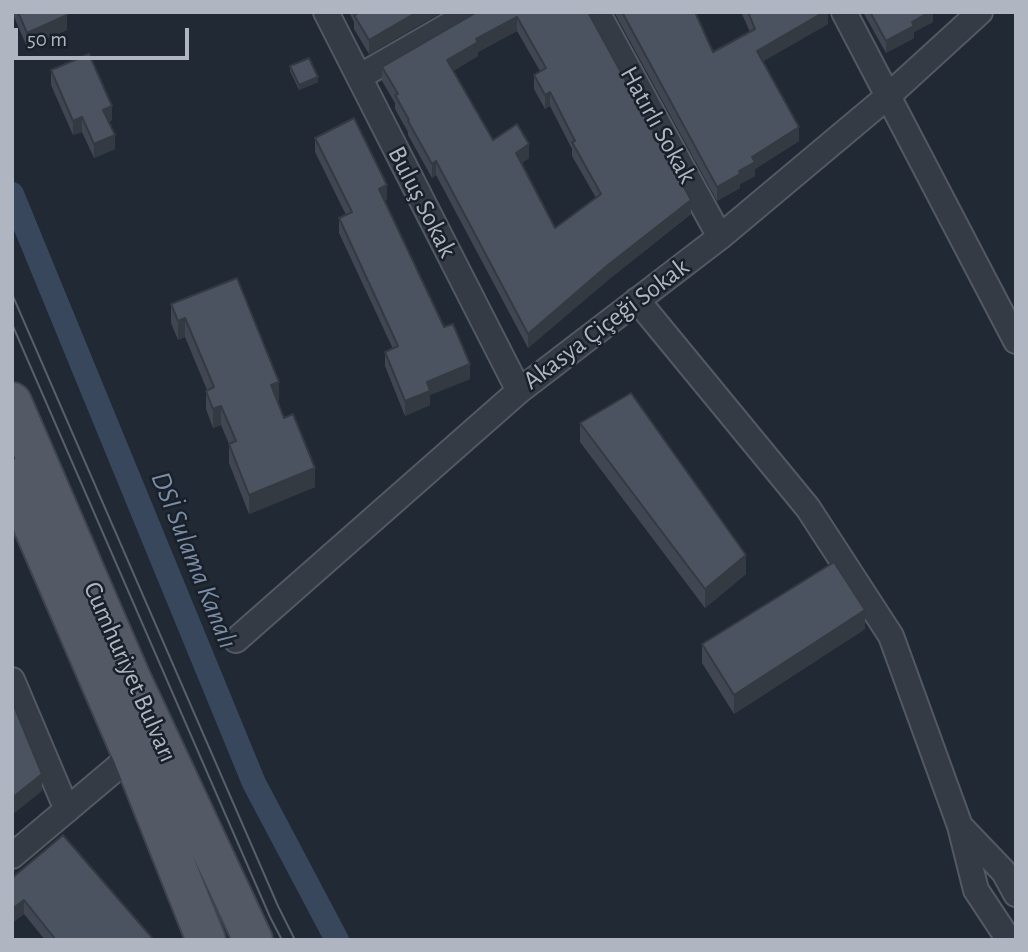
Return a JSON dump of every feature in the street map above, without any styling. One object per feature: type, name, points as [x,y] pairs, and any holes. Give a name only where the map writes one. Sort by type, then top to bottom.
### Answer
[{"type":"main road","name":"Cumhuriyet Bulvarı","points":[[12,402],[131,678],[253,940]]},
{"type":"main road","name":"Cumhuriyet Bulvarı","points":[[12,478],[132,755],[206,940]]},
{"type":"street","name":"Buluş Sokak","points":[[326,12],[519,391]]},
{"type":"street","points":[[359,77],[472,12]]},
{"type":"street","name":"Hatırlı Sokak","points":[[597,12],[720,237]]},
{"type":"street","points":[[844,12],[1016,341]]},
{"type":"street","name":"Akasya Çiçeği Sokak","points":[[236,640],[519,391],[720,237],[887,97],[980,12]]},
{"type":"street","points":[[637,300],[807,508],[891,636],[960,826],[976,890],[1009,940]]},
{"type":"street","points":[[12,680],[67,810]]},
{"type":"street","points":[[12,856],[132,755]]},
{"type":"street","points":[[960,826],[1004,872],[1016,894]]},
{"type":"building","points":[[18,12],[66,12],[67,15],[27,33]]},
{"type":"building","points":[[357,12],[417,12],[369,40],[354,15]]},
{"type":"building","points":[[477,12],[588,12],[691,200],[608,265],[528,334],[436,161],[432,164],[408,121],[395,95],[398,94],[382,67]],"holes":[[[517,17],[546,68],[534,75],[545,95],[550,92],[575,141],[572,142],[601,194],[555,228],[516,153],[529,144],[517,124],[493,140],[447,60],[478,42],[476,39]]]},
{"type":"building","points":[[622,12],[695,12],[713,52],[755,29],[748,12],[824,12],[757,51],[799,127],[752,157],[755,162],[717,187]]},
{"type":"building","points":[[870,12],[929,12],[912,22],[914,26],[886,41]]},
{"type":"building","points":[[89,54],[112,106],[103,110],[115,135],[94,144],[82,117],[73,121],[51,70]]},
{"type":"building","points":[[309,58],[318,77],[299,85],[290,66]]},
{"type":"building","points":[[354,118],[387,185],[379,189],[444,327],[453,324],[470,364],[427,382],[430,391],[405,401],[385,352],[398,346],[339,218],[352,212],[315,138]]},
{"type":"building","points":[[237,278],[279,382],[271,385],[284,418],[293,414],[315,468],[249,495],[229,444],[236,441],[221,406],[213,409],[206,391],[214,387],[185,318],[178,321],[171,304]]},
{"type":"building","points":[[631,393],[746,555],[705,589],[580,423]]},
{"type":"building","points":[[834,562],[865,610],[734,695],[702,644]]},
{"type":"building","points":[[12,701],[42,774],[12,798]]},
{"type":"building","points":[[63,835],[154,940],[56,940],[24,900],[12,909],[12,878]]},
{"type":"waterway","name":"DSİ Sulama Kanalı","points":[[12,194],[254,783],[337,940]]},
{"type":"tram line","points":[[12,294],[295,940]]},
{"type":"tram line","points":[[12,324],[282,940]]}]
